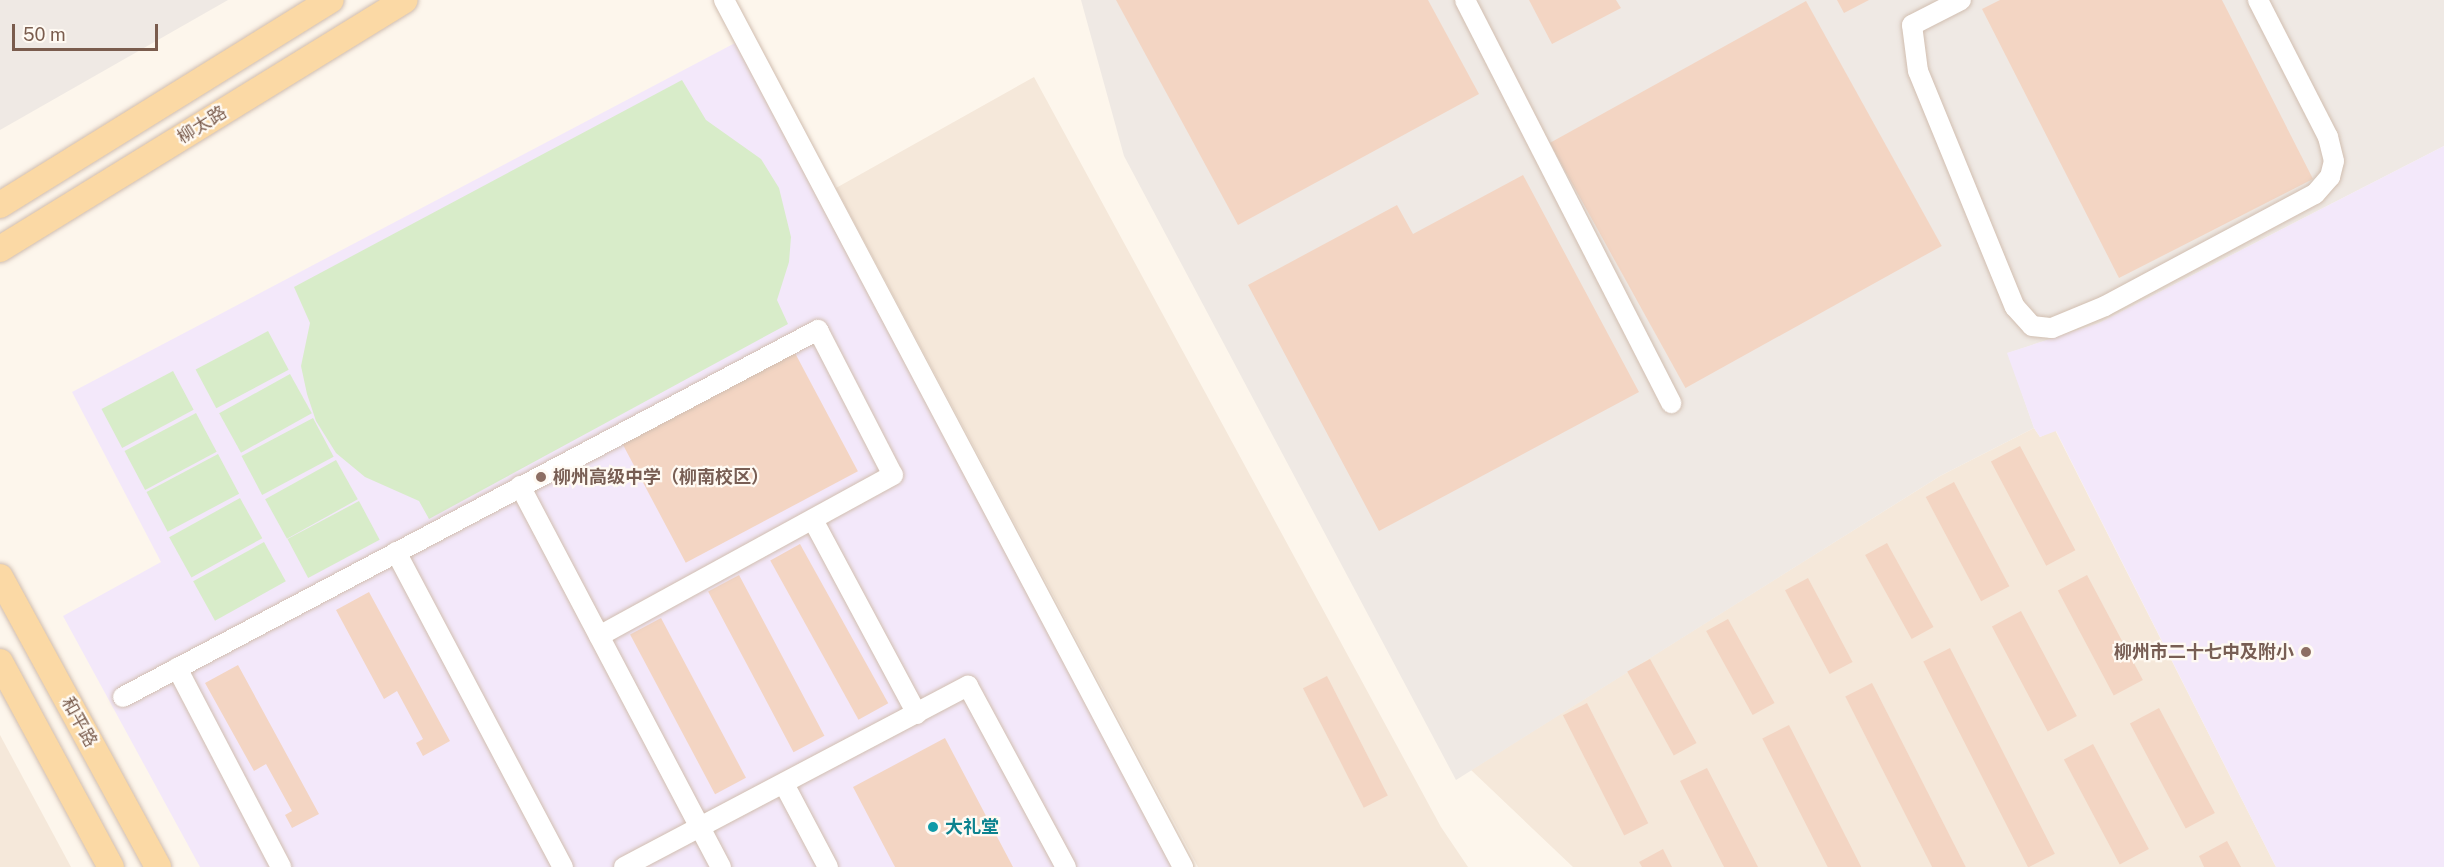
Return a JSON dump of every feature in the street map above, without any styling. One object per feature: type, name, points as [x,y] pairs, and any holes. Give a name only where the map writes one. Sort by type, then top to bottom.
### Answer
[{"type":"main road","points":[[0,205],[331,0]]},
{"type":"main road","name":"柳太路","points":[[0,249],[404,0]]},
{"type":"main road","name":"和平路","points":[[0,577],[158,867]]},
{"type":"main road","points":[[0,662],[111,867]]},
{"type":"street","points":[[724,0],[1183,867]]},
{"type":"street","points":[[1465,0],[1671,403]]},
{"type":"street","points":[[1961,0],[1912,25],[1918,71],[2015,307],[2032,326],[2052,328],[2105,306],[2305,200],[2330,177],[2334,161],[2328,137],[2258,0]]},
{"type":"street","points":[[123,697],[818,330],[893,475],[599,636]]},
{"type":"street","points":[[520,486],[721,867]]},
{"type":"street","points":[[813,520],[917,714]]},
{"type":"street","points":[[396,552],[563,867]]},
{"type":"street","points":[[177,669],[281,867]]},
{"type":"street","points":[[624,867],[968,686],[1066,867]]},
{"type":"street","points":[[784,784],[828,867]]},
{"type":"shaded area","points":[[0,0],[228,0],[0,130]]},
{"type":"shaded area","points":[[1081,0],[2444,0],[2444,146],[2099,323],[2008,353],[2034,428],[1940,476],[1456,780],[1124,156]]},
{"type":"shaded area","name":"柳州高级中学（柳南校区）","points":[[735,43],[1174,867],[200,867],[63,616],[161,562],[72,392]]},
{"type":"shaded area","points":[[1034,77],[1441,827],[1468,867],[1198,867],[836,188]]},
{"type":"shaded area","name":"柳州市二十七中及附小","points":[[2444,146],[2444,867],[2276,867],[2056,431],[2040,437],[2034,428],[2007,353],[2099,323]]},
{"type":"shaded area","points":[[2034,428],[2040,437],[2055,430],[2276,867],[1573,867],[1471,770],[1940,476]]},
{"type":"shaded area","points":[[0,735],[71,867],[0,867]]},
{"type":"green space","points":[[682,80],[706,120],[761,159],[779,188],[791,237],[789,262],[777,300],[788,324],[429,519],[419,501],[365,477],[336,453],[316,421],[307,394],[301,366],[310,323],[294,287]]},
{"type":"green space","points":[[268,331],[289,370],[216,408],[196,369]]},
{"type":"green space","points":[[173,371],[194,410],[122,448],[101,409]]},
{"type":"green space","points":[[290,374],[312,413],[241,453],[219,413]]},
{"type":"green space","points":[[196,413],[217,452],[145,490],[124,451]]},
{"type":"green space","points":[[313,418],[334,457],[262,495],[241,456]]},
{"type":"green space","points":[[218,454],[239,494],[168,532],[146,492]]},
{"type":"green space","points":[[336,460],[358,499],[287,539],[265,499]]},
{"type":"green space","points":[[240,498],[262,538],[191,578],[169,537]]},
{"type":"green space","points":[[359,501],[380,540],[308,578],[287,539]]},
{"type":"green space","points":[[264,542],[286,581],[215,621],[193,581]]},
{"type":"building","points":[[1116,0],[1428,0],[1479,94],[1238,225]]},
{"type":"building","points":[[1529,0],[1616,0],[1621,8],[1552,44]]},
{"type":"building","points":[[1837,0],[1869,0],[1844,13]]},
{"type":"building","points":[[2000,0],[2222,0],[2313,179],[2119,278],[1982,9]]},
{"type":"building","points":[[1806,1],[1942,246],[1685,388],[1550,143]]},
{"type":"building","points":[[1523,175],[1639,392],[1379,531],[1248,285],[1397,205],[1413,234]]},
{"type":"building","points":[[795,353],[858,471],[686,563],[623,445]]},
{"type":"building","points":[[2020,446],[2075,550],[2046,566],[1991,461]]},
{"type":"building","points":[[1954,482],[2009,586],[1981,601],[1926,497]]},
{"type":"building","points":[[1887,543],[1934,627],[1912,639],[1865,555]]},
{"type":"building","points":[[800,544],[888,703],[858,720],[770,560]]},
{"type":"building","points":[[739,575],[824,736],[794,752],[708,591]]},
{"type":"building","points":[[2087,575],[2143,680],[2114,696],[2058,590]]},
{"type":"building","points":[[1808,578],[1853,662],[1830,674],[1785,590]]},
{"type":"building","points":[[369,592],[450,741],[423,756],[416,743],[423,739],[397,691],[384,699],[336,610]]},
{"type":"building","points":[[2021,611],[2077,716],[2048,732],[1992,626]]},
{"type":"building","points":[[661,618],[746,778],[715,794],[630,634]]},
{"type":"building","points":[[1728,619],[1775,703],[1753,715],[1706,631]]},
{"type":"building","points":[[1950,648],[2055,854],[2028,867],[1923,662]]},
{"type":"building","points":[[1650,659],[1697,743],[1674,756],[1627,672]]},
{"type":"building","points":[[238,665],[319,814],[292,828],[285,815],[292,811],[266,764],[254,771],[205,683]]},
{"type":"building","points":[[1327,676],[1388,795],[1364,808],[1303,688]]},
{"type":"building","points":[[1872,683],[1966,867],[1932,867],[1845,697]]},
{"type":"building","points":[[1587,703],[1648,823],[1624,836],[1563,715]]},
{"type":"building","points":[[2159,708],[2215,813],[2186,829],[2130,723]]},
{"type":"building","points":[[1789,725],[1861,867],[1828,867],[1762,739]]},
{"type":"building","name":"大礼堂","points":[[945,738],[1013,867],[895,867],[853,787]]},
{"type":"building","points":[[2093,744],[2149,849],[2120,865],[2064,759]]},
{"type":"building","points":[[1707,768],[1758,867],[1724,867],[1680,781]]},
{"type":"building","points":[[2227,841],[2241,867],[2204,867],[2199,856]]},
{"type":"building","points":[[1663,849],[1672,867],[1642,867],[1639,862]]},
{"type":"place","name":"柳州高级中学（柳南校区）","points":[[541,477]]},
{"type":"place","name":"柳州市二十七中及附小","points":[[2306,652]]},
{"type":"place","name":"大礼堂","points":[[933,827]]}]
